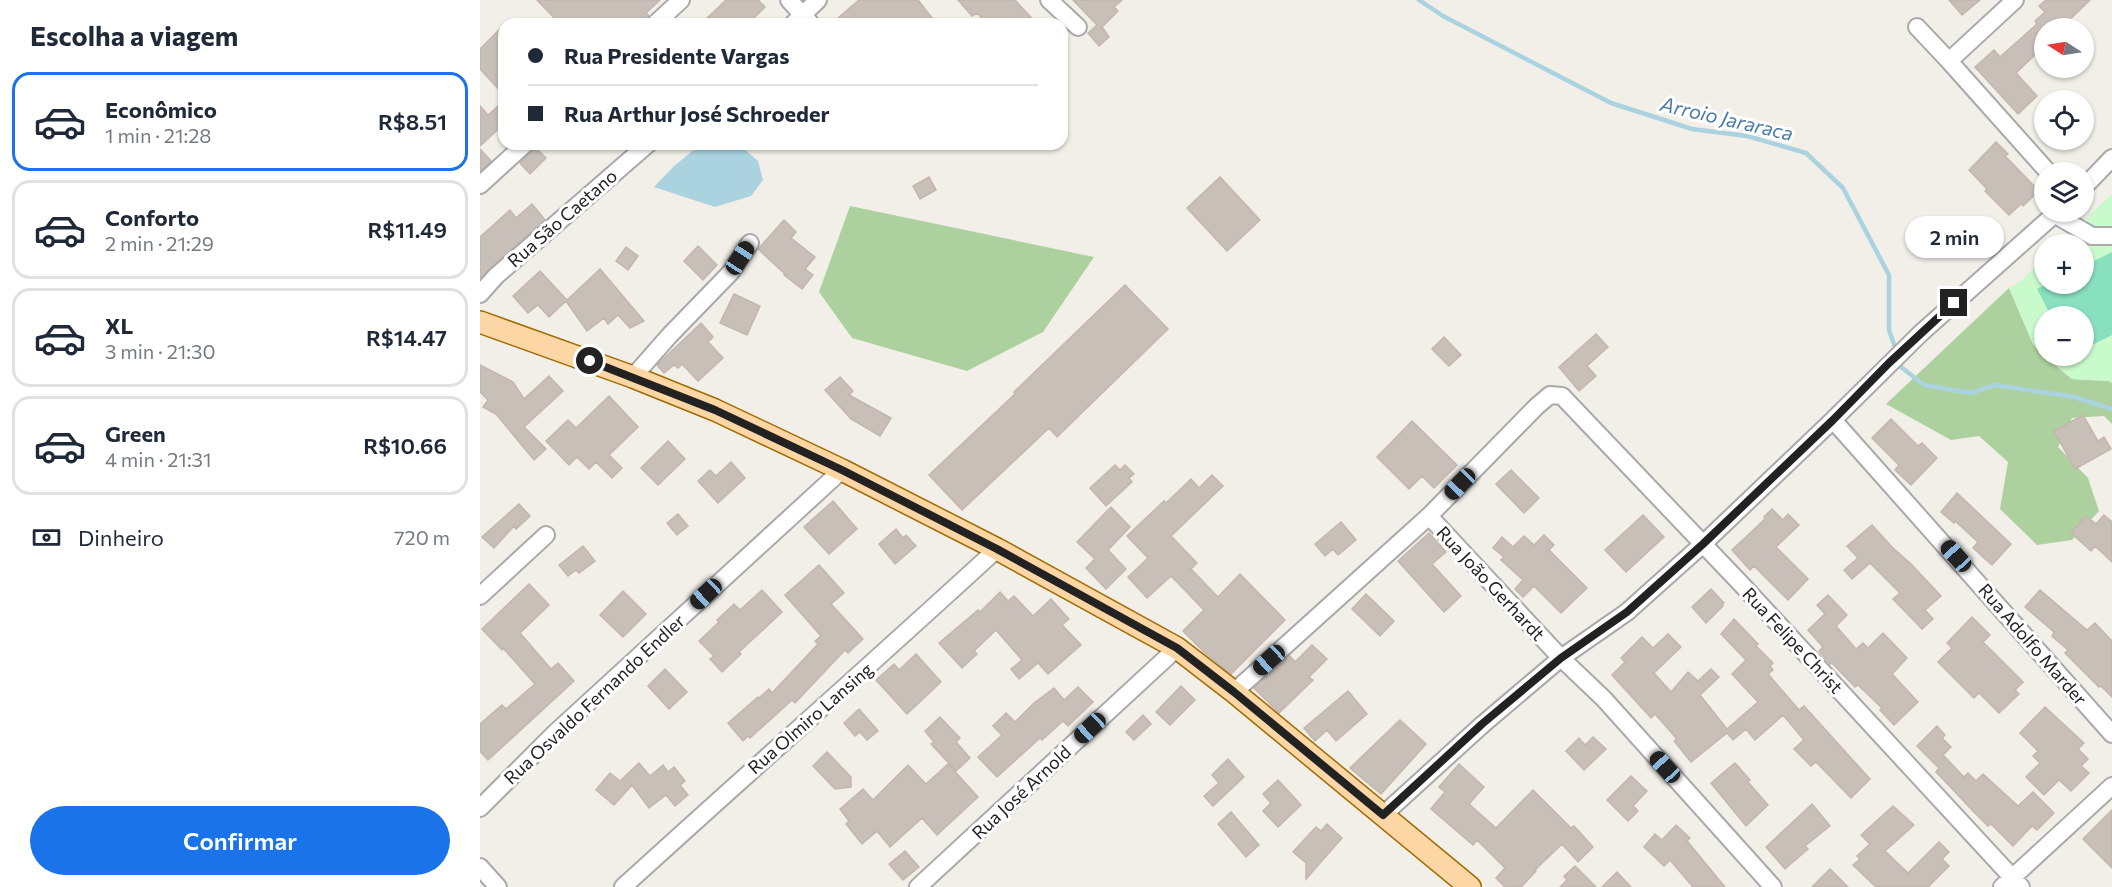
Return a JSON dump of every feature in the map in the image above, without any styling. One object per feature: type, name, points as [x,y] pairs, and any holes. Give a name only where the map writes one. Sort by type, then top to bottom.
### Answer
[{"type":"main road","points":[[480,321],[633,377],[715,410],[842,470],[997,549],[1177,648],[1234,692],[1470,887]]},
{"type":"street","points":[[662,18],[681,0]]},
{"type":"street","points":[[789,0],[800,18]]},
{"type":"street","points":[[804,18],[818,0]]},
{"type":"street","points":[[1049,0],[1078,27]]},
{"type":"street","points":[[1949,61],[2015,0]]},
{"type":"street","points":[[1917,27],[2039,162]]},
{"type":"street","points":[[480,185],[518,150]]},
{"type":"street","name":"Rua São Caetano","points":[[480,294],[496,276],[641,150]]},
{"type":"street","points":[[2094,177],[2112,158]]},
{"type":"street","points":[[1383,815],[1482,724],[1561,658],[1627,612],[1703,544],[1921,333],[2046,222]]},
{"type":"street","points":[[2070,222],[2092,236],[2112,236]]},
{"type":"street","points":[[633,377],[731,272],[750,243]]},
{"type":"street","name":"Rua Felipe Christ","points":[[1430,516],[1537,406],[1550,395],[1562,396],[1703,544],[2012,884]]},
{"type":"street","name":"Rua Adolfo Marder","points":[[1833,420],[2112,734]]},
{"type":"street","name":"Rua Osvaldo Fernando Endler","points":[[480,808],[555,733],[842,470]]},
{"type":"street","points":[[1234,692],[1430,516]]},
{"type":"street","name":"Rua João Gerhardt","points":[[1430,516],[1561,658],[1604,699],[1773,887]]},
{"type":"street","points":[[480,596],[546,535]]},
{"type":"street","name":"Rua Olmiro Lansing","points":[[623,887],[866,670],[997,549]]},
{"type":"street","name":"Rua José Arnold","points":[[918,887],[1177,648]]},
{"type":"street","points":[[2012,884],[2112,786]]},
{"type":"street","points":[[480,867],[498,887]]},
{"type":"green space","points":[[2112,194],[2112,383],[2072,379],[2057,366],[2094,366],[2094,306],[2034,306],[2034,345],[2009,288],[2021,281],[2034,267],[2034,294],[2094,294],[2094,234],[2070,234],[2082,222],[2094,222],[2094,211]]},
{"type":"green space","points":[[850,206],[1094,257],[1043,332],[967,371],[852,338],[819,292]]},
{"type":"green space","points":[[2112,252],[2112,335],[2094,344],[2094,306],[2046,306],[2040,294],[2094,294],[2094,261]]},
{"type":"green space","points":[[2009,288],[2034,345],[2034,366],[2056,366],[2072,379],[2112,383],[2112,424],[2104,416],[2072,418],[2058,447],[2088,478],[2099,511],[2072,540],[2037,545],[2000,509],[2008,462],[1979,436],[1951,440],[1886,404]]},
{"type":"water","points":[[694,150],[745,150],[758,161],[763,180],[751,196],[715,207],[654,187]]},
{"type":"building","points":[[537,0],[660,0],[646,13],[648,18],[554,18]]},
{"type":"building","points":[[726,0],[758,0],[765,7],[754,18],[707,18]]},
{"type":"building","points":[[859,0],[918,0],[932,18],[838,18]]},
{"type":"building","points":[[958,0],[1015,0],[1032,18],[982,18],[977,13],[972,16]]},
{"type":"building","points":[[1073,0],[1122,0],[1114,7],[1118,11],[1102,27],[1109,37],[1099,46],[1088,33],[1097,25]]},
{"type":"building","points":[[1949,0],[1980,0],[1962,15]]},
{"type":"building","points":[[2046,0],[2090,0],[2071,18],[2038,18],[2045,12],[2039,6]]},
{"type":"building","points":[[2034,27],[2034,56],[2016,73],[2034,93],[2034,99],[2018,114],[1975,67],[1994,50],[2000,57]]},
{"type":"building","points":[[498,31],[498,88],[480,69],[480,49]]},
{"type":"building","points":[[480,106],[488,115],[498,106],[498,130],[480,146]]},
{"type":"building","points":[[1996,142],[2008,154],[2005,156],[2034,186],[2034,196],[2009,215],[1985,191],[1987,189],[1969,170]]},
{"type":"building","points":[[480,149],[491,161],[480,171]]},
{"type":"building","points":[[532,150],[538,150],[546,158],[530,174],[520,163]]},
{"type":"building","points":[[929,177],[936,190],[920,199],[913,186]]},
{"type":"building","points":[[1220,177],[1260,220],[1227,251],[1187,208]]},
{"type":"building","points":[[532,204],[545,220],[480,278],[480,237],[510,210],[516,218]]},
{"type":"building","points":[[784,220],[796,232],[791,238],[815,257],[805,269],[813,275],[802,289],[758,249]]},
{"type":"building","points":[[698,246],[717,265],[703,280],[684,261]]},
{"type":"building","points":[[626,247],[638,256],[628,270],[616,261]]},
{"type":"building","points":[[600,269],[644,321],[630,328],[618,315],[608,324],[604,318],[587,331],[566,301],[549,317],[538,305],[528,313],[513,296],[540,271],[567,300]]},
{"type":"building","points":[[1125,285],[1168,329],[1057,437],[1049,428],[962,510],[929,475]]},
{"type":"building","points":[[734,294],[760,306],[747,335],[720,323]]},
{"type":"building","points":[[701,323],[713,337],[708,342],[723,358],[698,381],[682,364],[678,368],[674,365],[664,373],[657,365]]},
{"type":"building","points":[[1596,334],[1608,347],[1587,366],[1596,376],[1579,391],[1559,367]]},
{"type":"building","points":[[1444,337],[1461,355],[1449,366],[1432,349]]},
{"type":"building","points":[[480,365],[513,382],[524,399],[549,376],[563,391],[524,427],[546,449],[534,460],[496,414],[483,407],[488,400],[480,392]]},
{"type":"building","points":[[840,377],[853,391],[849,395],[891,418],[880,436],[851,419],[825,390]]},
{"type":"building","points":[[609,396],[638,427],[609,455],[622,468],[612,478],[596,462],[589,469],[577,457],[569,465],[546,441],[568,420],[576,428]]},
{"type":"building","points":[[2083,415],[2098,441],[2104,437],[2111,449],[2075,469],[2054,431]]},
{"type":"building","points":[[1891,419],[1918,446],[1922,443],[1937,458],[1911,485],[1895,470],[1899,465],[1872,438]]},
{"type":"building","points":[[1412,421],[1457,465],[1434,488],[1422,476],[1409,489],[1377,457]]},
{"type":"building","points":[[668,441],[685,459],[658,485],[641,468]]},
{"type":"building","points":[[731,462],[745,478],[718,503],[698,481],[710,470],[716,476]]},
{"type":"building","points":[[1115,465],[1120,470],[1125,465],[1134,474],[1129,478],[1132,482],[1106,506],[1090,488]]},
{"type":"building","points":[[1511,470],[1539,498],[1524,513],[1496,484]]},
{"type":"building","points":[[1212,475],[1223,486],[1171,536],[1197,563],[1191,569],[1218,597],[1240,574],[1285,620],[1231,674],[1183,631],[1204,610],[1171,576],[1147,598],[1128,577],[1148,558],[1127,536],[1191,479],[1199,488]]},
{"type":"building","points":[[1957,493],[2011,544],[1992,565],[1973,548],[1978,542],[1955,521],[1954,523],[1941,512]]},
{"type":"building","points":[[833,501],[857,529],[829,554],[804,527]]},
{"type":"building","points":[[519,504],[530,516],[516,529],[514,526],[494,548],[482,537]]},
{"type":"building","points":[[1111,507],[1130,527],[1108,550],[1126,569],[1106,589],[1086,568],[1095,559],[1077,542]]},
{"type":"building","points":[[1772,509],[1783,520],[1788,514],[1799,525],[1776,547],[1808,579],[1788,600],[1754,566],[1750,570],[1732,550],[1765,519],[1764,517]]},
{"type":"building","points":[[678,514],[688,526],[677,535],[667,523]]},
{"type":"building","points":[[1643,515],[1664,537],[1626,572],[1605,550]]},
{"type":"building","points":[[2104,515],[2112,522],[2112,562],[2095,546],[2091,551],[2071,533],[2086,516],[2096,524]]},
{"type":"building","points":[[1341,522],[1356,540],[1338,555],[1333,549],[1325,556],[1315,544]]},
{"type":"building","points":[[1872,525],[1941,596],[1925,610],[1933,619],[1922,629],[1893,599],[1900,593],[1870,563],[1852,579],[1844,570],[1858,558],[1847,546]]},
{"type":"building","points":[[896,529],[903,538],[906,535],[916,546],[895,564],[879,544]]},
{"type":"building","points":[[1429,533],[1446,552],[1432,564],[1461,596],[1444,612],[1398,561]]},
{"type":"building","points":[[1544,535],[1554,545],[1549,550],[1587,588],[1561,613],[1534,586],[1523,597],[1515,589],[1523,580],[1501,560],[1504,557],[1493,548],[1502,537],[1513,547],[1524,536],[1534,545]]},
{"type":"building","points":[[583,546],[595,561],[579,573],[576,570],[568,576],[559,565]]},
{"type":"building","points":[[819,565],[844,593],[831,604],[863,639],[848,653],[845,650],[795,703],[792,700],[750,738],[748,736],[743,741],[728,723],[769,689],[772,693],[818,644],[815,641],[821,636],[785,595]]},
{"type":"building","points":[[529,584],[549,605],[520,633],[551,669],[558,663],[574,681],[488,760],[480,751],[480,724],[502,705],[506,709],[535,684],[503,648],[502,650],[482,629]]},
{"type":"building","points":[[1711,589],[1724,603],[1706,623],[1692,607]]},
{"type":"building","points":[[762,590],[782,612],[739,652],[741,654],[722,672],[710,659],[714,656],[699,641],[734,604],[740,610]]},
{"type":"building","points":[[2040,590],[2087,630],[2095,623],[2112,641],[2112,697],[2065,653],[2068,650],[2052,636],[2054,632],[2025,607]]},
{"type":"building","points":[[623,591],[646,614],[623,637],[600,615]]},
{"type":"building","points":[[1000,592],[1008,601],[1014,596],[1033,616],[1051,599],[1069,619],[1062,625],[1081,645],[1048,674],[1038,663],[1019,679],[1011,669],[1022,660],[996,630],[974,651],[977,654],[962,668],[939,643],[978,610],[980,612]]},
{"type":"building","points":[[1366,594],[1394,621],[1380,636],[1352,609]]},
{"type":"building","points":[[1828,595],[1847,615],[1836,626],[1856,649],[1863,643],[1868,648],[1883,633],[1907,658],[1892,674],[1918,702],[1894,725],[1880,710],[1882,708],[1858,685],[1855,687],[1832,663],[1830,664],[1819,651],[1823,647],[1808,630],[1825,614],[1817,605]]},
{"type":"building","points":[[1972,617],[1990,635],[1983,642],[2023,682],[2015,690],[2019,694],[1999,713],[1979,693],[1974,698],[1938,662],[1952,648],[1947,643]]},
{"type":"building","points":[[1734,619],[1773,663],[1770,666],[1773,670],[1768,674],[1799,710],[1804,706],[1870,779],[1851,798],[1816,762],[1811,766],[1794,749],[1804,740],[1783,715],[1755,740],[1746,729],[1733,740],[1727,733],[1691,762],[1674,741],[1677,739],[1655,714],[1651,718],[1612,675],[1625,662],[1621,658],[1642,637],[1653,648],[1668,634],[1681,647],[1654,673],[1671,692],[1688,672],[1698,681],[1711,669],[1719,677],[1700,695],[1727,729],[1758,702],[1732,674],[1746,660],[1721,634]]},
{"type":"building","points":[[1312,645],[1327,659],[1309,677],[1313,680],[1279,713],[1254,688],[1290,656],[1295,662]]},
{"type":"building","points":[[916,654],[941,682],[907,714],[876,680],[894,664],[899,670]]},
{"type":"building","points":[[665,669],[687,692],[669,709],[648,686]]},
{"type":"building","points":[[1181,686],[1195,700],[1170,725],[1156,712]]},
{"type":"building","points":[[1078,687],[1093,702],[1068,726],[1063,721],[1042,740],[1040,738],[997,777],[978,757],[1002,735],[993,726],[1006,713],[1015,722],[1034,703],[1054,688],[1064,700]]},
{"type":"building","points":[[1348,691],[1367,714],[1336,741],[1327,730],[1315,741],[1304,728]]},
{"type":"building","points":[[2045,707],[2084,743],[2078,749],[2088,759],[2081,766],[2089,773],[2071,791],[2059,780],[2044,795],[2026,777],[2040,763],[2033,756],[2038,751],[2020,733]]},
{"type":"building","points":[[859,709],[878,731],[867,740],[860,732],[855,736],[844,723]]},
{"type":"building","points":[[1143,715],[1151,724],[1134,740],[1126,732]]},
{"type":"building","points":[[940,717],[960,738],[956,742],[970,758],[956,771],[931,744],[934,742],[925,731]]},
{"type":"building","points":[[1400,720],[1426,744],[1381,794],[1350,768]]},
{"type":"building","points":[[1937,726],[1945,735],[1942,738],[1951,747],[1943,755],[1964,777],[1968,773],[1976,781],[1983,774],[2018,806],[2033,792],[2054,813],[2037,830],[2032,826],[2013,846],[1991,824],[1988,826],[1974,812],[1936,772],[1939,768],[1917,746]]},
{"type":"building","points":[[1593,737],[1606,749],[1584,770],[1566,751],[1579,738],[1585,745]]},
{"type":"building","points":[[827,752],[851,777],[851,787],[835,789],[813,766]]},
{"type":"building","points":[[1228,759],[1244,777],[1213,806],[1204,796],[1219,783],[1212,775]]},
{"type":"building","points":[[639,763],[650,776],[663,765],[668,772],[674,767],[685,781],[680,785],[688,795],[675,806],[666,795],[649,808],[632,785],[614,805],[596,790],[610,773],[620,781]]},
{"type":"building","points":[[1735,763],[1768,805],[1746,826],[1711,783]]},
{"type":"building","points":[[948,764],[978,797],[937,835],[922,818],[890,847],[877,831],[862,844],[846,824],[849,821],[840,809],[863,789],[873,800],[908,765],[926,784]]},
{"type":"building","points":[[1459,764],[1484,787],[1469,804],[1496,828],[1533,790],[1571,828],[1574,826],[1593,847],[1578,862],[1562,844],[1521,887],[1505,887],[1496,878],[1505,868],[1477,840],[1473,845],[1431,809],[1445,792],[1439,787]]},
{"type":"building","points":[[1631,776],[1647,791],[1633,806],[1638,811],[1628,821],[1607,800]]},
{"type":"building","points":[[1278,780],[1301,805],[1278,827],[1263,811],[1271,803],[1263,794]]},
{"type":"building","points":[[1812,804],[1830,826],[1805,846],[1808,849],[1785,869],[1766,847]]},
{"type":"building","points":[[1893,806],[1914,825],[1885,851],[1908,873],[1939,842],[1949,852],[1942,859],[1949,866],[1928,887],[1876,887],[1853,865],[1860,859],[1857,856],[1870,844],[1861,835]]},
{"type":"building","points":[[2112,810],[2112,868],[2083,839]]},
{"type":"building","points":[[1231,812],[1259,845],[1246,857],[1218,824]]},
{"type":"building","points":[[1327,824],[1342,838],[1306,879],[1306,863],[1293,852],[1316,827],[1321,831]]},
{"type":"building","points":[[1676,825],[1690,838],[1687,841],[1725,887],[1693,887],[1670,860],[1664,866],[1644,847],[1655,834],[1662,840]]},
{"type":"building","points":[[905,851],[919,867],[903,880],[889,864]]},
{"type":"building","points":[[1575,866],[1596,887],[1560,887],[1567,880],[1564,876]]},
{"type":"building","points":[[1830,869],[1848,887],[1812,887]]},
{"type":"building","points":[[1617,872],[1631,887],[1602,887]]},
{"type":"waterway","name":"Arroio Jararaca","points":[[1419,0],[1443,16],[1611,103],[1692,129],[1747,136],[1806,153],[1843,188],[1889,275],[1889,330],[1897,353]]},
{"type":"waterway","name":"Arroio Jararaca","points":[[1899,361],[1901,367],[1924,385],[1971,393],[1995,385],[2074,397],[2112,409]]},
{"type":"route","points":[[590,361],[715,410],[842,470],[997,549],[1177,648],[1383,815],[1482,724],[1561,658],[1627,612],[1703,544],[1954,303]]}]
